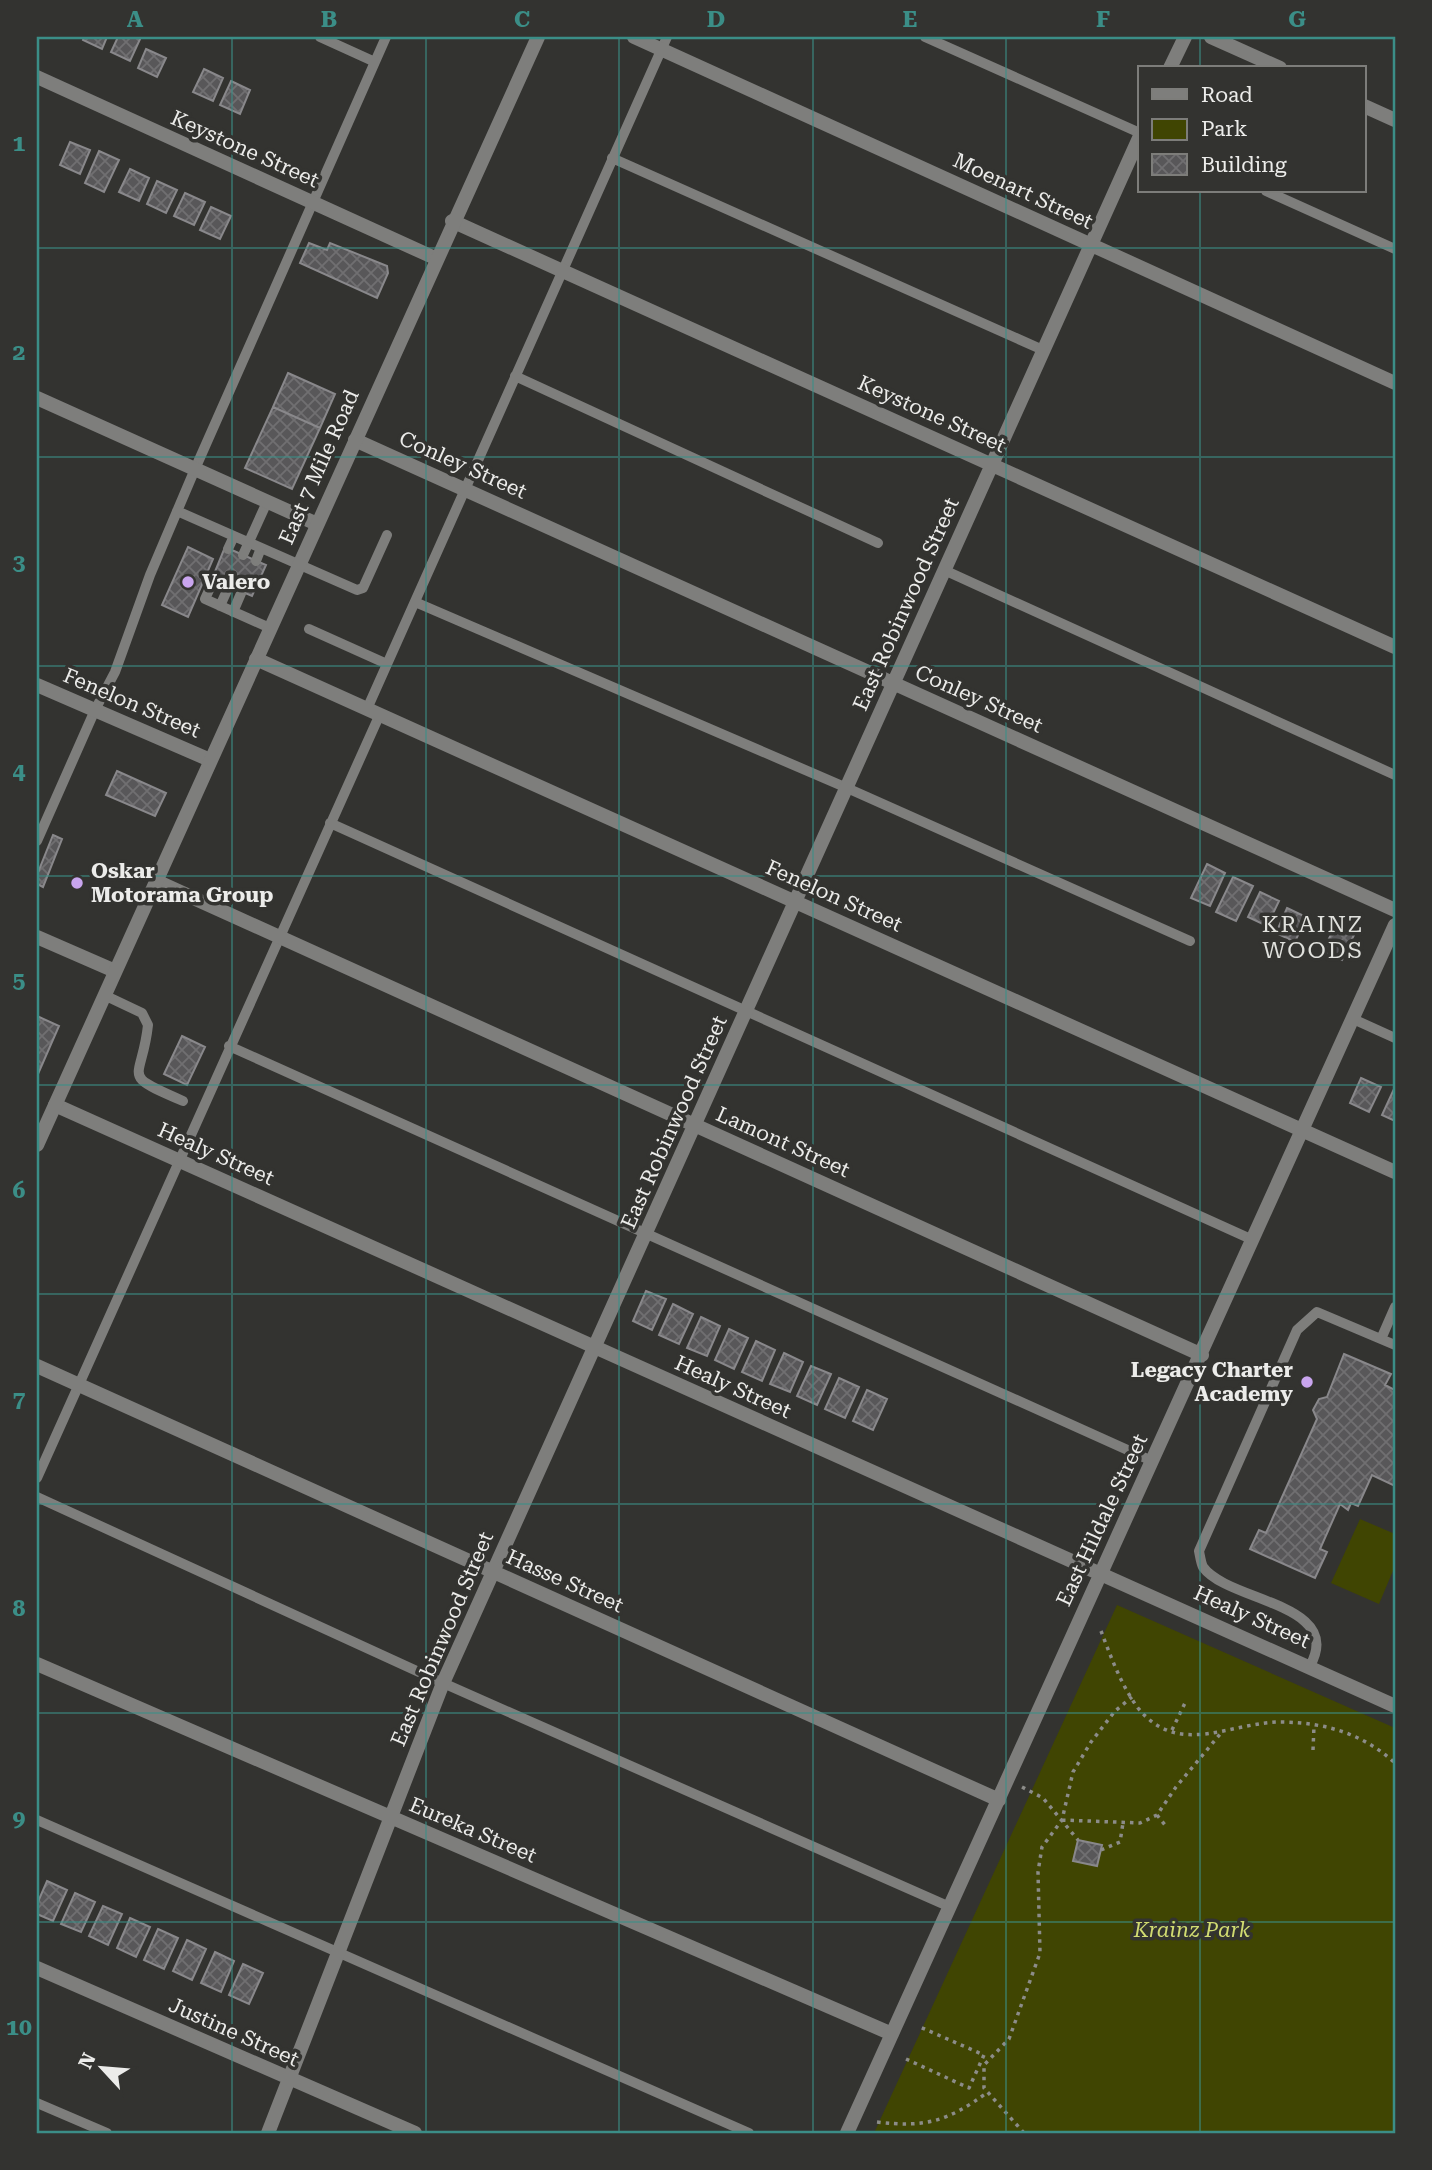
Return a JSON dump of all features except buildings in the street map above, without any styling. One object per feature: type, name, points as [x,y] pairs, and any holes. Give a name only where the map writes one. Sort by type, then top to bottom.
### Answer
[{"type":"street","name":"East 7 Mile Road","points":[[37,1145],[435,258],[538,37]]},
{"type":"street","name":"Moenart Street","points":[[634,37],[664,43],[1091,246],[1395,383]]},
{"type":"street","points":[[1171,66],[1185,37]]},
{"type":"street","points":[[1210,37],[1275,66]]},
{"type":"street","name":"Keystone Street","points":[[37,77],[435,258]]},
{"type":"street","points":[[1366,107],[1395,120]]},
{"type":"street","name":"East Robinwood Street","points":[[268,2133],[443,1683],[1138,140]]},
{"type":"street","name":"Keystone Street","points":[[452,221],[1395,647]]},
{"type":"street","points":[[37,398],[317,524]]},
{"type":"street","name":"Conley Street","points":[[355,440],[1395,910]]},
{"type":"street","name":"Fenelon Street","points":[[256,659],[1395,1172]]},
{"type":"street","name":"Fenelon Street","points":[[37,684],[211,760]]},
{"type":"street","name":"Lamont Street","points":[[156,881],[1202,1355]]},
{"type":"street","name":"East Hildale Street","points":[[846,2133],[1202,1355],[1395,925]]},
{"type":"street","points":[[37,937],[115,971]]},
{"type":"street","name":"Healy Street","points":[[55,1104],[594,1349],[1101,1572],[1395,1706]]},
{"type":"street","name":"Hasse Street","points":[[37,1366],[999,1800]]},
{"type":"street","name":"Eureka Street","points":[[37,1664],[892,2034]]},
{"type":"street","name":"Justine Street","points":[[37,1968],[415,2133]]},
{"type":"lane","points":[[320,37],[375,62]]},
{"type":"lane","points":[[37,841],[130,638],[150,575],[177,511],[386,37]]},
{"type":"lane","points":[[925,37],[1138,134]]},
{"type":"lane","points":[[37,1478],[330,823],[373,711],[387,664],[664,43]]},
{"type":"lane","points":[[612,158],[1043,351]]},
{"type":"lane","points":[[1268,192],[1395,249]]},
{"type":"lane","points":[[515,376],[878,544]]},
{"type":"lane","points":[[243,555],[267,502]]},
{"type":"lane","points":[[177,511],[360,590],[387,535]]},
{"type":"lane","points":[[228,549],[233,536]]},
{"type":"lane","points":[[256,561],[261,548]]},
{"type":"lane","points":[[944,570],[1395,775]]},
{"type":"lane","points":[[214,579],[205,599],[270,628]]},
{"type":"lane","points":[[220,606],[229,586]]},
{"type":"lane","points":[[233,612],[242,591]]},
{"type":"lane","points":[[415,602],[847,788],[1191,941]]},
{"type":"lane","points":[[309,629],[387,664]]},
{"type":"lane","points":[[330,823],[1253,1240]]},
{"type":"lane","points":[[104,995],[142,1013],[148,1025],[137,1071],[141,1080],[183,1101]]},
{"type":"lane","points":[[1353,1019],[1395,1038]]},
{"type":"lane","points":[[229,1046],[1152,1461]]},
{"type":"lane","points":[[1381,1339],[1395,1307]]},
{"type":"lane","points":[[1310,1666],[1316,1654],[1314,1633],[1304,1619],[1216,1577],[1203,1567],[1199,1551],[1297,1330],[1317,1312],[1395,1345]]},
{"type":"lane","points":[[37,1497],[443,1683],[950,1907]]},
{"type":"lane","points":[[37,1819],[749,2133]]},
{"type":"lane","points":[[37,2103],[107,2133]]},
{"type":"path","points":[[1101,1631],[1140,1710],[1186,1737],[1283,1722],[1344,1729],[1367,1740],[1395,1763]]},
{"type":"path","points":[[982,2064],[1009,2039],[1040,1953],[1038,1872],[1042,1847],[1062,1820],[1073,1772],[1091,1742],[1115,1711],[1132,1698]]},
{"type":"path","points":[[1172,1730],[1185,1703]]},
{"type":"path","points":[[1313,1750],[1314,1726]]},
{"type":"path","points":[[1062,1820],[1140,1823],[1157,1815],[1176,1787],[1222,1732]]},
{"type":"path","points":[[1021,1786],[1043,1798],[1077,1840]]},
{"type":"path","points":[[1157,1815],[1165,1825]]},
{"type":"path","points":[[1101,1850],[1120,1842],[1123,1823]]},
{"type":"path","points":[[906,2059],[969,2088],[982,2064],[984,2055],[920,2026]]},
{"type":"path","points":[[982,2064],[984,2088],[1024,2133]]},
{"type":"path","points":[[877,2122],[913,2126],[937,2122],[988,2092]]},
{"type":"green space","points":[[1360,1519],[1395,1534],[1395,1566],[1379,1604],[1331,1583]]},
{"type":"green space","name":"Krainz Park","points":[[1117,1605],[1395,1728],[1395,2133],[874,2133]]},
{"type":"place","name":"Valero","points":[[188,582]]},
{"type":"place","name":"Oskar Motorama Group","points":[[77,883]]},
{"type":"place","name":"Legacy Charter Academy","points":[[1307,1382]]},
{"type":"district","name":"KRAINZ WOODS","points":[[1313,937]]}]
